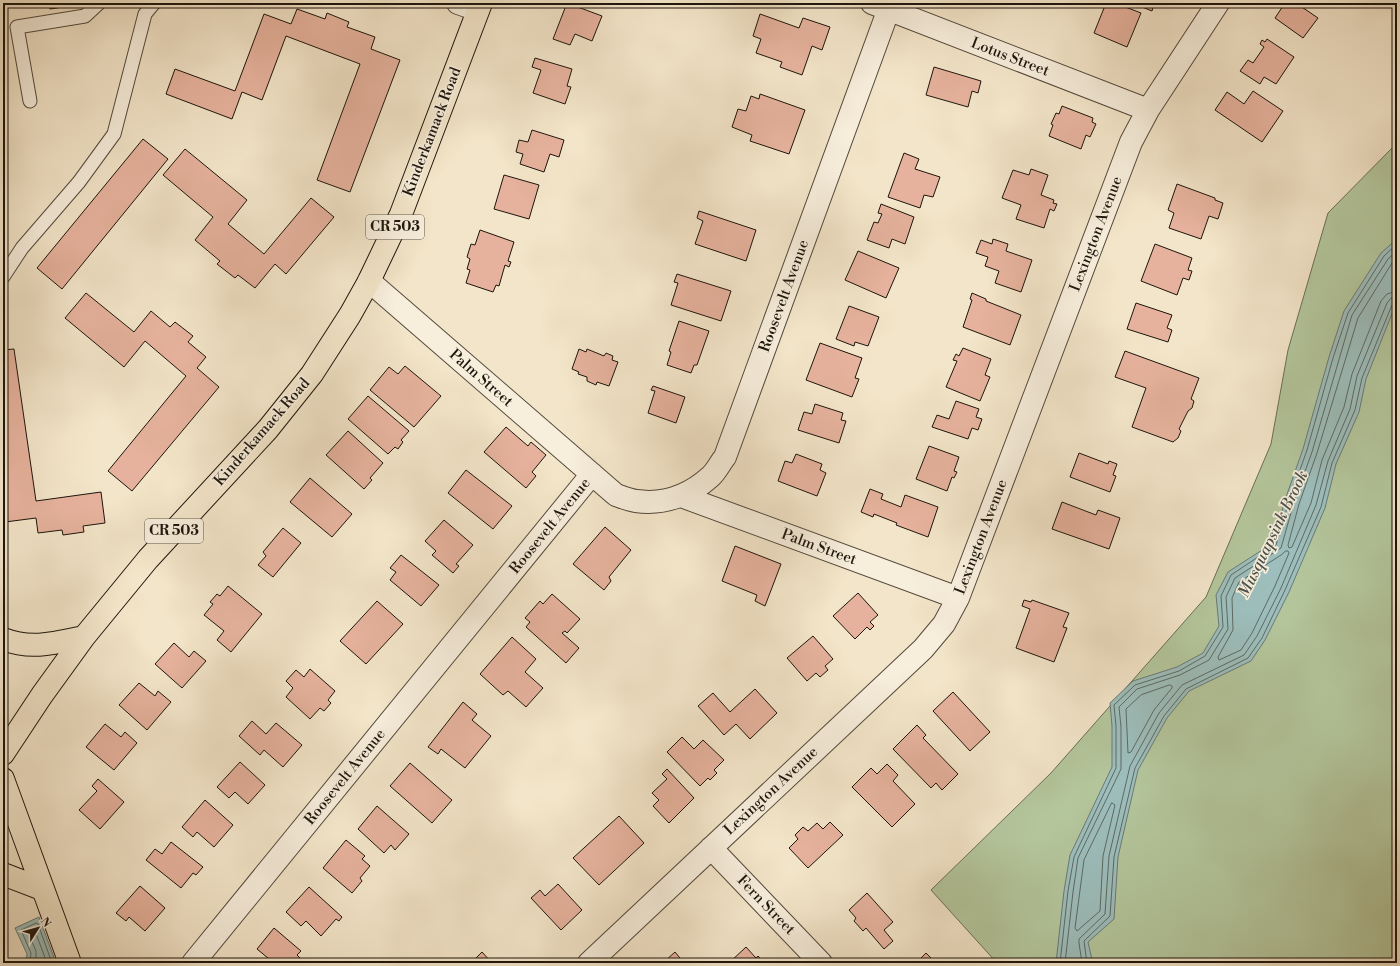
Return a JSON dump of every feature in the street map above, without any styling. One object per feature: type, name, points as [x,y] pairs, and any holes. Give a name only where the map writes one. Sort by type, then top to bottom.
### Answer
[{"type":"main road","name":"Kinderkamack Road","points":[[3,754],[42,695],[84,637],[148,559],[268,429],[312,374],[350,315],[369,281],[400,214],[472,6]]},
{"type":"main road","points":[[3,639],[15,644],[42,646],[84,637]]},
{"type":"main road","points":[[3,779],[70,963]]},
{"type":"main road","points":[[3,874],[42,889]]},
{"type":"street","name":"Lexington Avenue","points":[[589,963],[923,649],[944,624],[958,598],[1131,142],[1148,110],[1218,3]]},
{"type":"street","name":"Lotus Street","points":[[884,5],[1148,110]]},
{"type":"street","name":"Roosevelt Avenue","points":[[194,963],[592,474],[616,495],[636,501],[659,502],[681,496],[691,491],[711,476],[725,457],[884,5]]},
{"type":"street","name":"Palm Street","points":[[369,281],[592,474]]},
{"type":"street","name":"Palm Street","points":[[681,496],[958,598]]},
{"type":"street","name":"Fern Street","points":[[711,848],[821,963]]},
{"type":"lane","points":[[30,102],[17,27],[85,16],[99,3]]},
{"type":"lane","points":[[3,277],[22,248],[80,182],[114,134],[145,14],[154,3]]},
{"type":"green space","points":[[1397,143],[1397,963],[997,963],[931,890],[1051,773],[1206,597],[1271,444],[1288,350],[1328,213]]},
{"type":"water","points":[[1397,239],[1397,301],[1366,379],[1359,412],[1336,464],[1325,508],[1289,592],[1265,640],[1251,661],[1189,691],[1167,718],[1138,770],[1118,857],[1114,919],[1088,942],[1092,960],[1091,963],[1056,963],[1064,891],[1070,855],[1112,767],[1112,726],[1110,703],[1133,681],[1177,667],[1203,653],[1219,626],[1216,595],[1228,572],[1273,543],[1344,311],[1381,253]]},
{"type":"water","points":[[39,917],[56,963],[26,963],[27,954],[15,928]]},
{"type":"building","points":[[49,3],[83,3],[83,4],[50,9]]},
{"type":"building","points":[[567,3],[602,16],[592,41],[575,34],[570,45],[553,39]]},
{"type":"building","points":[[1106,3],[1115,3],[1141,13],[1127,47],[1094,33]]},
{"type":"building","points":[[1132,3],[1154,3],[1152,11]]},
{"type":"building","points":[[1285,3],[1296,3],[1318,18],[1303,38],[1275,18]]},
{"type":"building","points":[[297,9],[325,19],[327,13],[349,22],[347,27],[375,37],[371,49],[400,60],[350,192],[317,180],[360,64],[286,36],[262,100],[242,92],[232,119],[166,94],[175,69],[235,91],[264,14],[291,24]]},
{"type":"building","points":[[760,14],[799,28],[803,18],[830,27],[822,50],[812,46],[802,75],[780,67],[782,62],[756,53],[761,39],[753,36]]},
{"type":"building","points":[[1267,39],[1294,57],[1276,84],[1264,77],[1260,84],[1240,71],[1248,60],[1253,63],[1264,47],[1260,44],[1262,40],[1265,42]]},
{"type":"building","points":[[535,58],[572,69],[567,86],[571,87],[565,104],[533,93],[541,70],[532,67]]},
{"type":"building","points":[[934,67],[981,81],[978,93],[972,91],[968,107],[926,95]]},
{"type":"building","points":[[1253,91],[1283,111],[1262,142],[1215,110],[1227,92],[1244,104]]},
{"type":"building","points":[[760,94],[805,110],[789,154],[750,141],[752,135],[732,127],[738,109],[746,111],[751,96],[759,99]]},
{"type":"building","points":[[1062,106],[1093,118],[1092,122],[1096,124],[1090,137],[1086,135],[1081,149],[1049,136],[1053,125],[1051,124],[1056,113],[1059,114]]},
{"type":"building","points":[[532,130],[564,140],[559,157],[550,154],[544,172],[520,164],[523,154],[516,152],[519,140],[528,142]]},
{"type":"building","points":[[143,139],[168,159],[62,289],[37,268]]},
{"type":"building","points":[[185,149],[247,200],[228,224],[264,254],[311,198],[334,217],[286,274],[275,264],[255,288],[238,275],[235,278],[217,264],[220,261],[195,240],[213,217],[163,175]]},
{"type":"building","points":[[904,153],[919,159],[915,169],[940,177],[933,197],[924,195],[920,208],[888,197]]},
{"type":"building","points":[[1031,169],[1048,175],[1041,195],[1054,200],[1053,203],[1057,204],[1054,211],[1050,209],[1044,228],[1016,219],[1021,205],[1002,198],[1013,170],[1029,175]]},
{"type":"building","points":[[504,175],[539,185],[529,219],[494,209]]},
{"type":"building","points":[[1177,184],[1215,198],[1215,200],[1223,203],[1218,219],[1209,216],[1201,239],[1169,228],[1174,213],[1168,210]]},
{"type":"building","points":[[881,204],[914,217],[905,244],[892,239],[889,248],[867,240],[874,222],[878,223],[882,214],[878,213]]},
{"type":"building","points":[[699,211],[756,230],[746,261],[695,244],[703,221],[697,218]]},
{"type":"building","points":[[480,230],[514,242],[508,261],[511,262],[509,267],[505,265],[499,286],[496,285],[493,292],[466,283],[470,270],[467,269],[470,259],[467,257],[471,244],[475,245]]},
{"type":"building","points":[[993,239],[1008,244],[1006,251],[1032,260],[1021,292],[995,283],[999,271],[985,266],[988,257],[976,253],[981,240],[992,244]]},
{"type":"building","points":[[1155,244],[1192,258],[1188,270],[1192,271],[1189,280],[1183,278],[1177,295],[1141,281]]},
{"type":"building","points":[[858,251],[899,268],[886,298],[845,280]]},
{"type":"building","points":[[677,274],[731,291],[721,321],[671,305],[678,283],[674,282]]},
{"type":"building","points":[[86,293],[134,332],[151,311],[170,327],[175,322],[193,336],[188,342],[206,357],[197,368],[219,387],[132,491],[108,471],[186,376],[145,341],[124,367],[65,318]]},
{"type":"building","points":[[972,293],[986,299],[986,301],[1021,315],[1010,345],[963,327],[972,300],[970,299]]},
{"type":"building","points":[[1136,303],[1172,315],[1167,328],[1172,330],[1168,342],[1127,329]]},
{"type":"building","points":[[849,306],[879,317],[868,346],[855,342],[854,346],[836,339]]},
{"type":"building","points":[[679,321],[709,331],[697,365],[694,365],[691,373],[667,365],[671,352],[669,351]]},
{"type":"building","points":[[820,343],[862,358],[855,378],[859,379],[852,397],[806,380]]},
{"type":"building","points":[[963,348],[991,359],[985,375],[990,377],[980,401],[946,387],[957,361],[953,360],[956,354],[959,356]]},
{"type":"building","points":[[14,349],[36,501],[101,492],[105,523],[83,526],[84,532],[63,535],[62,530],[38,533],[36,518],[5,522],[3,506],[3,350]]},
{"type":"building","points":[[579,349],[586,352],[587,349],[604,356],[606,353],[613,356],[612,360],[618,362],[609,386],[597,382],[596,385],[587,381],[587,377],[578,374],[579,372],[572,369]]},
{"type":"building","points":[[1125,351],[1199,378],[1191,399],[1194,401],[1192,408],[1188,411],[1179,429],[1181,431],[1178,438],[1173,442],[1132,427],[1146,388],[1115,377]]},
{"type":"building","points":[[405,366],[441,396],[414,427],[370,390],[389,367],[398,374]]},
{"type":"building","points":[[653,386],[685,397],[676,423],[648,413],[655,391],[651,390]]},
{"type":"building","points":[[368,396],[409,431],[401,440],[403,442],[398,449],[395,447],[388,454],[348,419]]},
{"type":"building","points":[[956,401],[979,409],[976,417],[982,419],[978,430],[972,428],[968,439],[932,427],[937,415],[949,419]]},
{"type":"building","points":[[815,404],[843,413],[841,420],[846,421],[839,443],[798,430],[804,412],[812,414]]},
{"type":"building","points":[[506,427],[528,446],[531,442],[546,455],[532,472],[536,476],[526,488],[484,452]]},
{"type":"building","points":[[348,431],[383,463],[370,478],[372,480],[364,489],[326,455]]},
{"type":"building","points":[[929,446],[959,457],[954,471],[957,472],[954,478],[952,477],[947,491],[916,479]]},
{"type":"building","points":[[1079,453],[1108,464],[1109,461],[1117,464],[1113,475],[1116,476],[1110,492],[1070,477]]},
{"type":"building","points":[[796,454],[822,464],[820,470],[826,473],[817,496],[778,481],[785,461],[792,463]]},
{"type":"building","points":[[466,470],[512,506],[493,529],[448,493]]},
{"type":"building","points":[[310,478],[352,514],[332,537],[290,502]]},
{"type":"building","points":[[870,489],[883,494],[881,499],[901,507],[905,495],[938,507],[928,537],[896,525],[897,523],[874,514],[873,517],[861,512]]},
{"type":"building","points":[[1062,502],[1096,515],[1098,510],[1120,518],[1109,549],[1052,529]]},
{"type":"building","points":[[444,520],[473,545],[456,564],[459,566],[453,573],[432,555],[436,551],[425,541]]},
{"type":"building","points":[[605,527],[631,550],[609,577],[611,581],[604,590],[573,564]]},
{"type":"building","points":[[283,528],[301,543],[273,577],[258,565],[266,556],[263,552]]},
{"type":"building","points":[[735,546],[781,564],[765,606],[755,601],[757,595],[722,581]]},
{"type":"building","points":[[401,555],[439,585],[421,606],[390,580],[396,572],[390,568]]},
{"type":"building","points":[[228,586],[262,614],[231,652],[217,640],[224,631],[204,615],[213,604],[210,602],[217,594],[220,596]]},
{"type":"building","points":[[858,593],[878,615],[870,622],[874,626],[870,630],[867,627],[855,639],[833,616]]},
{"type":"building","points":[[552,594],[580,619],[567,633],[565,631],[562,633],[579,648],[566,663],[526,627],[530,622],[525,618],[540,601],[543,604]]},
{"type":"building","points":[[1024,600],[1031,602],[1032,600],[1069,613],[1063,627],[1067,628],[1054,662],[1016,648],[1030,609],[1022,606]]},
{"type":"building","points":[[377,601],[403,624],[366,664],[340,641]]},
{"type":"building","points":[[813,636],[833,659],[825,666],[828,670],[820,677],[816,673],[807,681],[787,658]]},
{"type":"building","points":[[512,637],[536,659],[525,672],[543,688],[526,707],[508,691],[503,695],[480,674]]},
{"type":"building","points":[[174,643],[189,657],[194,651],[206,661],[182,688],[155,664]]},
{"type":"building","points":[[310,669],[335,691],[328,700],[331,703],[324,711],[320,708],[310,719],[286,697],[293,688],[286,681],[296,670],[304,677]]},
{"type":"building","points":[[139,683],[155,696],[158,691],[171,702],[147,730],[119,705]]},
{"type":"building","points":[[755,689],[777,713],[750,739],[736,724],[724,735],[698,706],[713,693],[730,712]]},
{"type":"building","points":[[953,692],[990,732],[970,751],[933,711]]},
{"type":"building","points":[[463,702],[477,714],[472,720],[491,736],[465,768],[441,749],[438,754],[428,747]]},
{"type":"building","points":[[252,721],[266,734],[276,723],[302,745],[283,767],[264,750],[260,755],[239,736]]},
{"type":"building","points":[[105,724],[121,737],[125,732],[137,743],[114,770],[86,747]]},
{"type":"building","points":[[917,725],[926,735],[923,738],[958,774],[942,790],[936,783],[931,788],[893,749]]},
{"type":"building","points":[[682,737],[694,749],[703,740],[724,760],[714,770],[717,773],[710,780],[708,778],[700,786],[667,752]]},
{"type":"building","points":[[240,762],[265,785],[248,804],[235,792],[229,798],[217,787]]},
{"type":"building","points":[[410,763],[452,800],[432,823],[390,786]]},
{"type":"building","points":[[887,764],[898,775],[893,781],[915,804],[892,827],[852,787],[871,768],[877,774]]},
{"type":"building","points":[[667,769],[694,798],[669,823],[653,806],[659,800],[652,793],[667,779],[662,774]]},
{"type":"building","points":[[98,779],[124,802],[100,829],[79,810],[97,791],[92,786]]},
{"type":"building","points":[[205,800],[233,825],[214,847],[197,832],[193,837],[182,827]]},
{"type":"building","points":[[377,806],[409,834],[395,850],[391,845],[384,853],[358,829]]},
{"type":"building","points":[[619,816],[644,843],[599,885],[573,858]]},
{"type":"building","points":[[830,822],[843,835],[808,868],[789,848],[798,839],[795,835],[803,827],[808,831],[817,823],[823,829]]},
{"type":"building","points":[[346,840],[365,856],[362,859],[370,866],[360,878],[362,881],[352,893],[323,868]]},
{"type":"building","points":[[171,842],[203,867],[196,875],[193,873],[181,888],[146,860],[155,849],[162,854]]},
{"type":"building","points":[[558,884],[582,910],[561,930],[531,898],[540,890],[545,896]]},
{"type":"building","points":[[140,886],[165,908],[145,931],[129,917],[126,921],[116,913]]},
{"type":"building","points":[[309,887],[342,917],[339,921],[336,919],[321,936],[306,921],[301,926],[286,912]]},
{"type":"building","points":[[867,893],[893,922],[884,930],[893,941],[884,949],[866,928],[863,931],[854,921],[856,918],[849,910]]},
{"type":"building","points":[[274,928],[301,951],[297,955],[302,960],[299,963],[274,963],[257,949]]},
{"type":"building","points":[[746,947],[756,958],[758,956],[765,963],[729,963]]},
{"type":"building","points":[[482,952],[492,963],[471,963]]},
{"type":"building","points":[[675,952],[684,963],[657,963],[662,958],[665,961]]},
{"type":"building","points":[[926,953],[936,963],[916,963]]},
{"type":"water label","name":"Musquapsink Brook","points":[[1273,534]]}]
